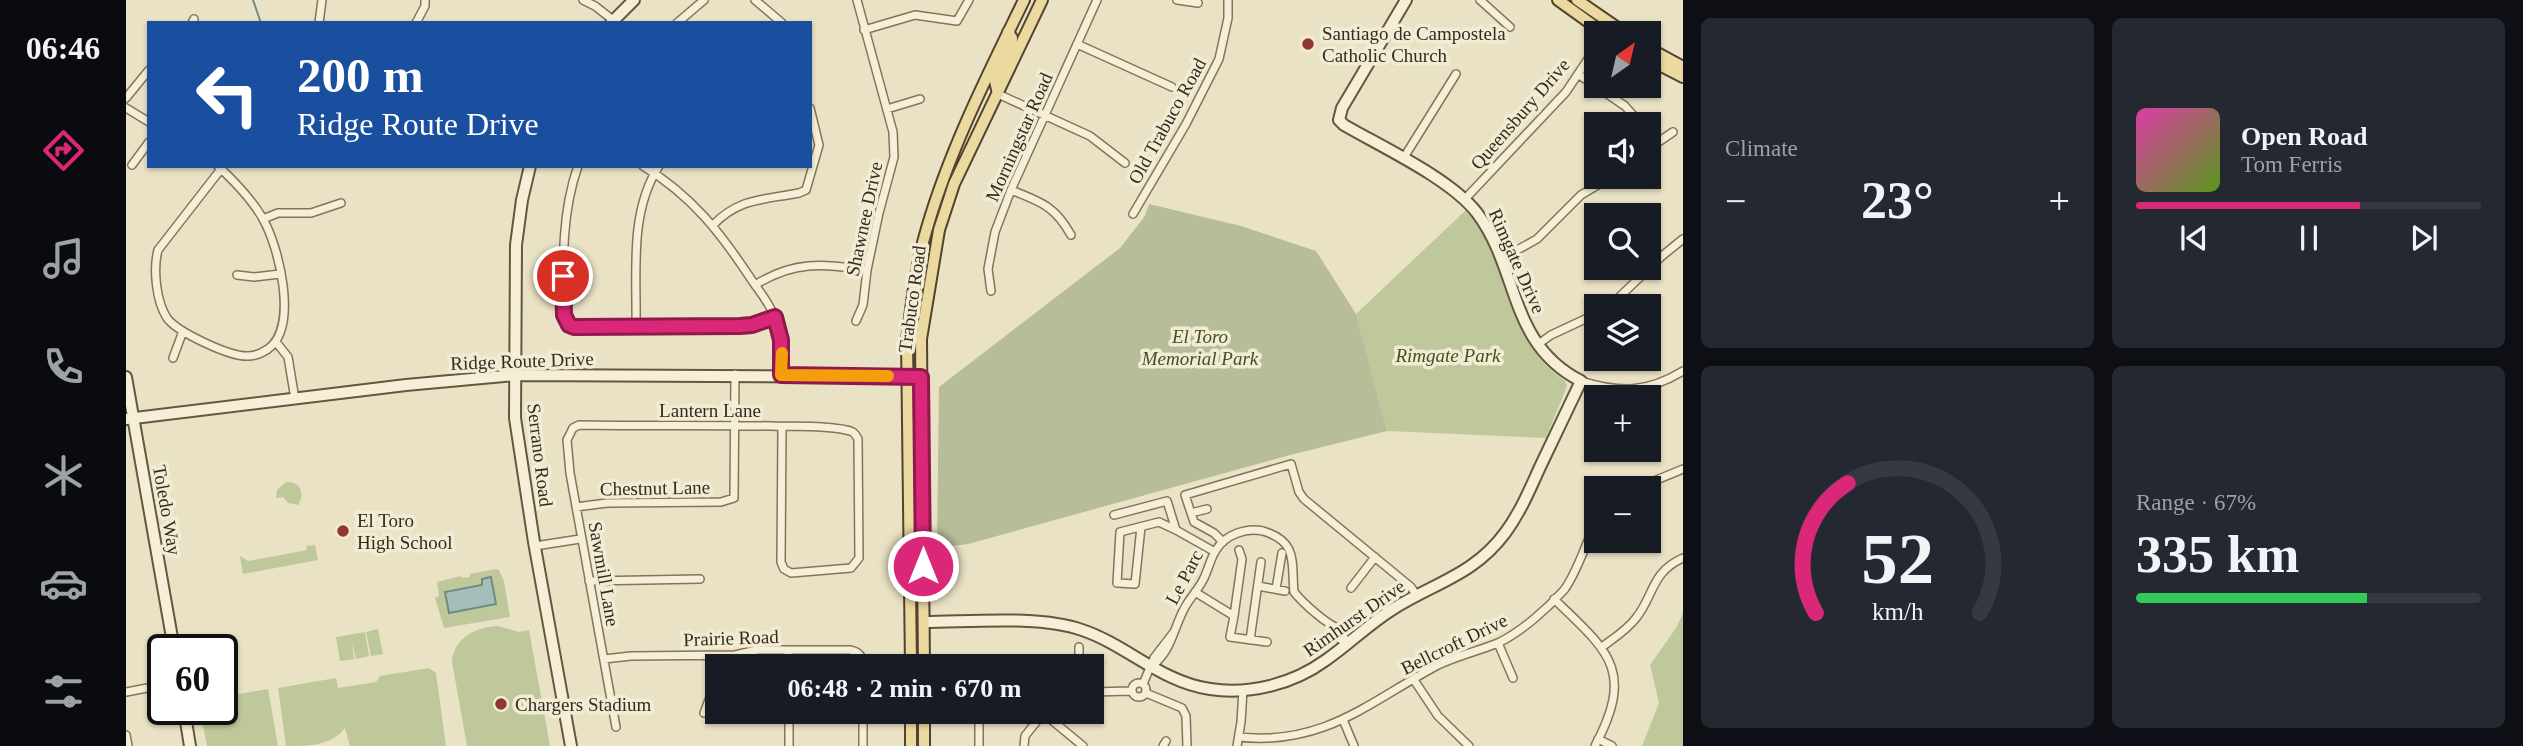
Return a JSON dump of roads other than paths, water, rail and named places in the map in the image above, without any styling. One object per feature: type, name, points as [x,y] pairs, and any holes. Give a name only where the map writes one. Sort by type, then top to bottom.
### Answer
[{"type":"main road","name":"Trabuco Road","points":[[911,654],[907,340],[926,232],[940,185],[1024,0]]},
{"type":"main road","name":"Trabuco Road","points":[[924,654],[921,338],[939,230],[954,184],[1042,0]]},
{"type":"main road","points":[[1558,0],[1587,21]]},
{"type":"main road","points":[[1577,0],[1608,21]]},
{"type":"main road","points":[[1590,9],[1595,21]]},
{"type":"main road","points":[[998,94],[995,81],[1011,44],[1012,38],[1008,32]]},
{"type":"main road","points":[[1661,55],[1683,67]]},
{"type":"main road","points":[[1661,66],[1683,77]]},
{"type":"main road","points":[[908,457],[915,466],[917,494],[923,505]]},
{"type":"main road","points":[[909,565],[916,572],[918,608],[924,622],[919,626],[915,654]]},
{"type":"main road","points":[[911,724],[911,746]]},
{"type":"main road","points":[[924,724],[924,746]]},
{"type":"street","points":[[319,21],[322,0]]},
{"type":"street","points":[[417,21],[425,6],[425,0]]},
{"type":"street","points":[[583,0],[595,6],[612,21],[634,0]]},
{"type":"street","points":[[755,0],[780,21]]},
{"type":"street","name":"Shawnee Drive","points":[[856,321],[863,305],[867,270],[894,157],[893,132],[857,0]]},
{"type":"street","points":[[864,30],[915,15],[957,21],[969,0]]},
{"type":"street","name":"Morningstar Road","points":[[991,291],[988,269],[995,232],[1011,190],[1097,0]]},
{"type":"street","points":[[1177,0],[1198,3]]},
{"type":"street","name":"Old Trabuco Road","points":[[1133,214],[1186,124],[1219,59],[1228,18],[1227,0]]},
{"type":"street","name":"Rimgate Drive","points":[[1406,0],[1342,108],[1339,120],[1441,181],[1465,199],[1486,227],[1537,345],[1557,367],[1581,381]]},
{"type":"street","points":[[1480,0],[1510,27]]},
{"type":"street","points":[[679,21],[701,1]]},
{"type":"street","points":[[1077,44],[1172,87]]},
{"type":"street","name":"Queensbury Drive","points":[[1465,199],[1554,105],[1584,65]]},
{"type":"street","points":[[126,98],[147,72]]},
{"type":"street","points":[[1403,159],[1457,74]]},
{"type":"street","points":[[1578,74],[1630,112]]},
{"type":"street","points":[[998,94],[1090,136],[1125,163]]},
{"type":"street","points":[[887,109],[920,99]]},
{"type":"street","points":[[126,108],[147,121]]},
{"type":"street","points":[[713,225],[739,204],[806,190],[819,145],[812,116]]},
{"type":"street","points":[[1661,140],[1673,132]]},
{"type":"street","points":[[132,165],[147,145]]},
{"type":"street","points":[[219,168],[254,205],[263,219],[274,245],[280,274],[283,325],[276,342],[263,352],[246,357],[215,347],[172,324],[164,311],[156,278],[156,257],[163,242],[219,168]]},
{"type":"street","name":"Serrano Road","points":[[530,168],[516,245],[515,418],[570,746]]},
{"type":"street","points":[[577,168],[570,196],[564,241],[564,315],[569,325],[740,326],[775,317]]},
{"type":"street","points":[[636,325],[639,222],[644,196],[657,170],[713,225],[775,317],[781,340],[781,375]]},
{"type":"street","points":[[1501,259],[1528,246],[1581,195],[1591,189]]},
{"type":"street","points":[[1011,190],[1051,208],[1063,220],[1071,235]]},
{"type":"street","points":[[263,219],[278,213],[312,213],[341,202]]},
{"type":"street","points":[[1622,294],[1683,239]]},
{"type":"street","points":[[755,285],[786,269],[806,265],[867,270]]},
{"type":"street","points":[[237,275],[254,277],[280,274]]},
{"type":"street","points":[[1537,345],[1551,335],[1584,320]]},
{"type":"street","points":[[173,358],[183,331]]},
{"type":"street","points":[[276,342],[288,357],[295,399]]},
{"type":"street","points":[[1581,381],[1625,390],[1662,383],[1683,371]]},
{"type":"street","points":[[735,374],[735,425]]},
{"type":"street","name":"Ridge Route Drive","points":[[130,419],[447,380],[515,375],[921,377]]},
{"type":"street","name":"Toledo Way","points":[[126,377],[130,419],[170,634]]},
{"type":"street","name":"Rimhurst Drive","points":[[924,622],[1042,622],[1071,626],[1093,634],[1175,680],[1194,686],[1229,691],[1260,689],[1295,677],[1325,661],[1384,614],[1473,565],[1506,532],[1526,497],[1581,381]]},
{"type":"street","name":"Lantern Lane","points":[[573,428],[579,425],[735,425],[782,427],[848,430],[855,432],[858,439],[859,558],[850,568],[791,573],[784,569],[781,562],[782,427]]},
{"type":"street","name":"Chestnut Lane","points":[[576,507],[617,502],[721,502],[734,498],[735,425]]},
{"type":"street","name":"Sawmill Lane","points":[[573,428],[568,440],[580,539],[616,727]]},
{"type":"street","points":[[1223,542],[1214,533],[1194,522],[1185,495],[1291,464],[1299,492],[1304,499],[1411,587],[1417,596]]},
{"type":"street","points":[[1661,478],[1683,469]]},
{"type":"street","points":[[1114,515],[1167,501],[1176,530]]},
{"type":"street","points":[[1191,513],[1207,509]]},
{"type":"street","points":[[1141,527],[1135,584],[1117,583],[1120,532],[1159,522],[1215,552]]},
{"type":"street","name":"Le Parc","points":[[1143,684],[1202,582],[1215,552],[1223,542],[1251,530],[1266,532],[1288,547],[1294,562],[1294,592],[1333,627],[1340,639],[1348,643]]},
{"type":"street","points":[[535,546],[580,539]]},
{"type":"street","name":"Bellcroft Drive","points":[[1239,737],[1288,743],[1344,722],[1440,665],[1498,643],[1514,634],[1567,585],[1584,549]]},
{"type":"street","points":[[1239,550],[1242,559],[1230,637],[1267,642]]},
{"type":"street","points":[[1276,589],[1282,553]]},
{"type":"street","points":[[1351,588],[1375,557]]},
{"type":"street","points":[[1602,647],[1637,617],[1663,571],[1683,558]]},
{"type":"street","points":[[1250,640],[1261,562]]},
{"type":"street","points":[[589,581],[700,579]]},
{"type":"street","points":[[1258,586],[1285,591]]},
{"type":"street","points":[[1195,592],[1234,616]]},
{"type":"street","points":[[1554,599],[1602,647],[1612,667],[1614,698],[1596,743],[1612,746]]},
{"type":"street","points":[[1498,643],[1513,678]]},
{"type":"street","points":[[1079,647],[1079,654]]},
{"type":"street","name":"Prairie Road","points":[[739,654],[757,650],[850,650],[860,654]]},
{"type":"street","name":"Prairie Road","points":[[604,659],[631,656],[705,656]]},
{"type":"street","points":[[1414,680],[1438,716],[1469,746]]},
{"type":"street","points":[[1132,691],[1135,684],[1143,684],[1146,693]]},
{"type":"street","points":[[126,692],[147,688]]},
{"type":"street","points":[[1237,746],[1243,690]]},
{"type":"street","points":[[1104,692],[1132,691]]},
{"type":"street","points":[[1132,691],[1136,697],[1143,697],[1146,693]]},
{"type":"street","points":[[1146,693],[1182,708],[1186,716],[1187,746]]},
{"type":"street","points":[[1344,722],[1354,746]]},
{"type":"street","points":[[789,724],[789,746]]},
{"type":"street","points":[[863,724],[863,746]]},
{"type":"street","points":[[979,724],[979,746]]},
{"type":"street","points":[[1024,746],[1025,736],[1035,724]]},
{"type":"street","points":[[1056,724],[1083,746]]},
{"type":"street","points":[[187,725],[190,746]]},
{"type":"street","points":[[126,735],[128,746]]},
{"type":"water","points":[[491,577],[496,604],[449,613],[445,592],[482,585],[482,579]]},
{"type":"waterway","points":[[253,0],[260,21]]},
{"type":"place","name":"Santiago de Campostela Catholic Church","points":[[1308,44]]},
{"type":"place","name":"El Toro High School","points":[[343,531]]},
{"type":"place","name":"Chargers Stadium","points":[[501,704]]},
{"type":"park label","name":"El Toro Memorial Park","points":[[1200,347]]},
{"type":"park label","name":"Rimgate Park","points":[[1448,355]]}]
